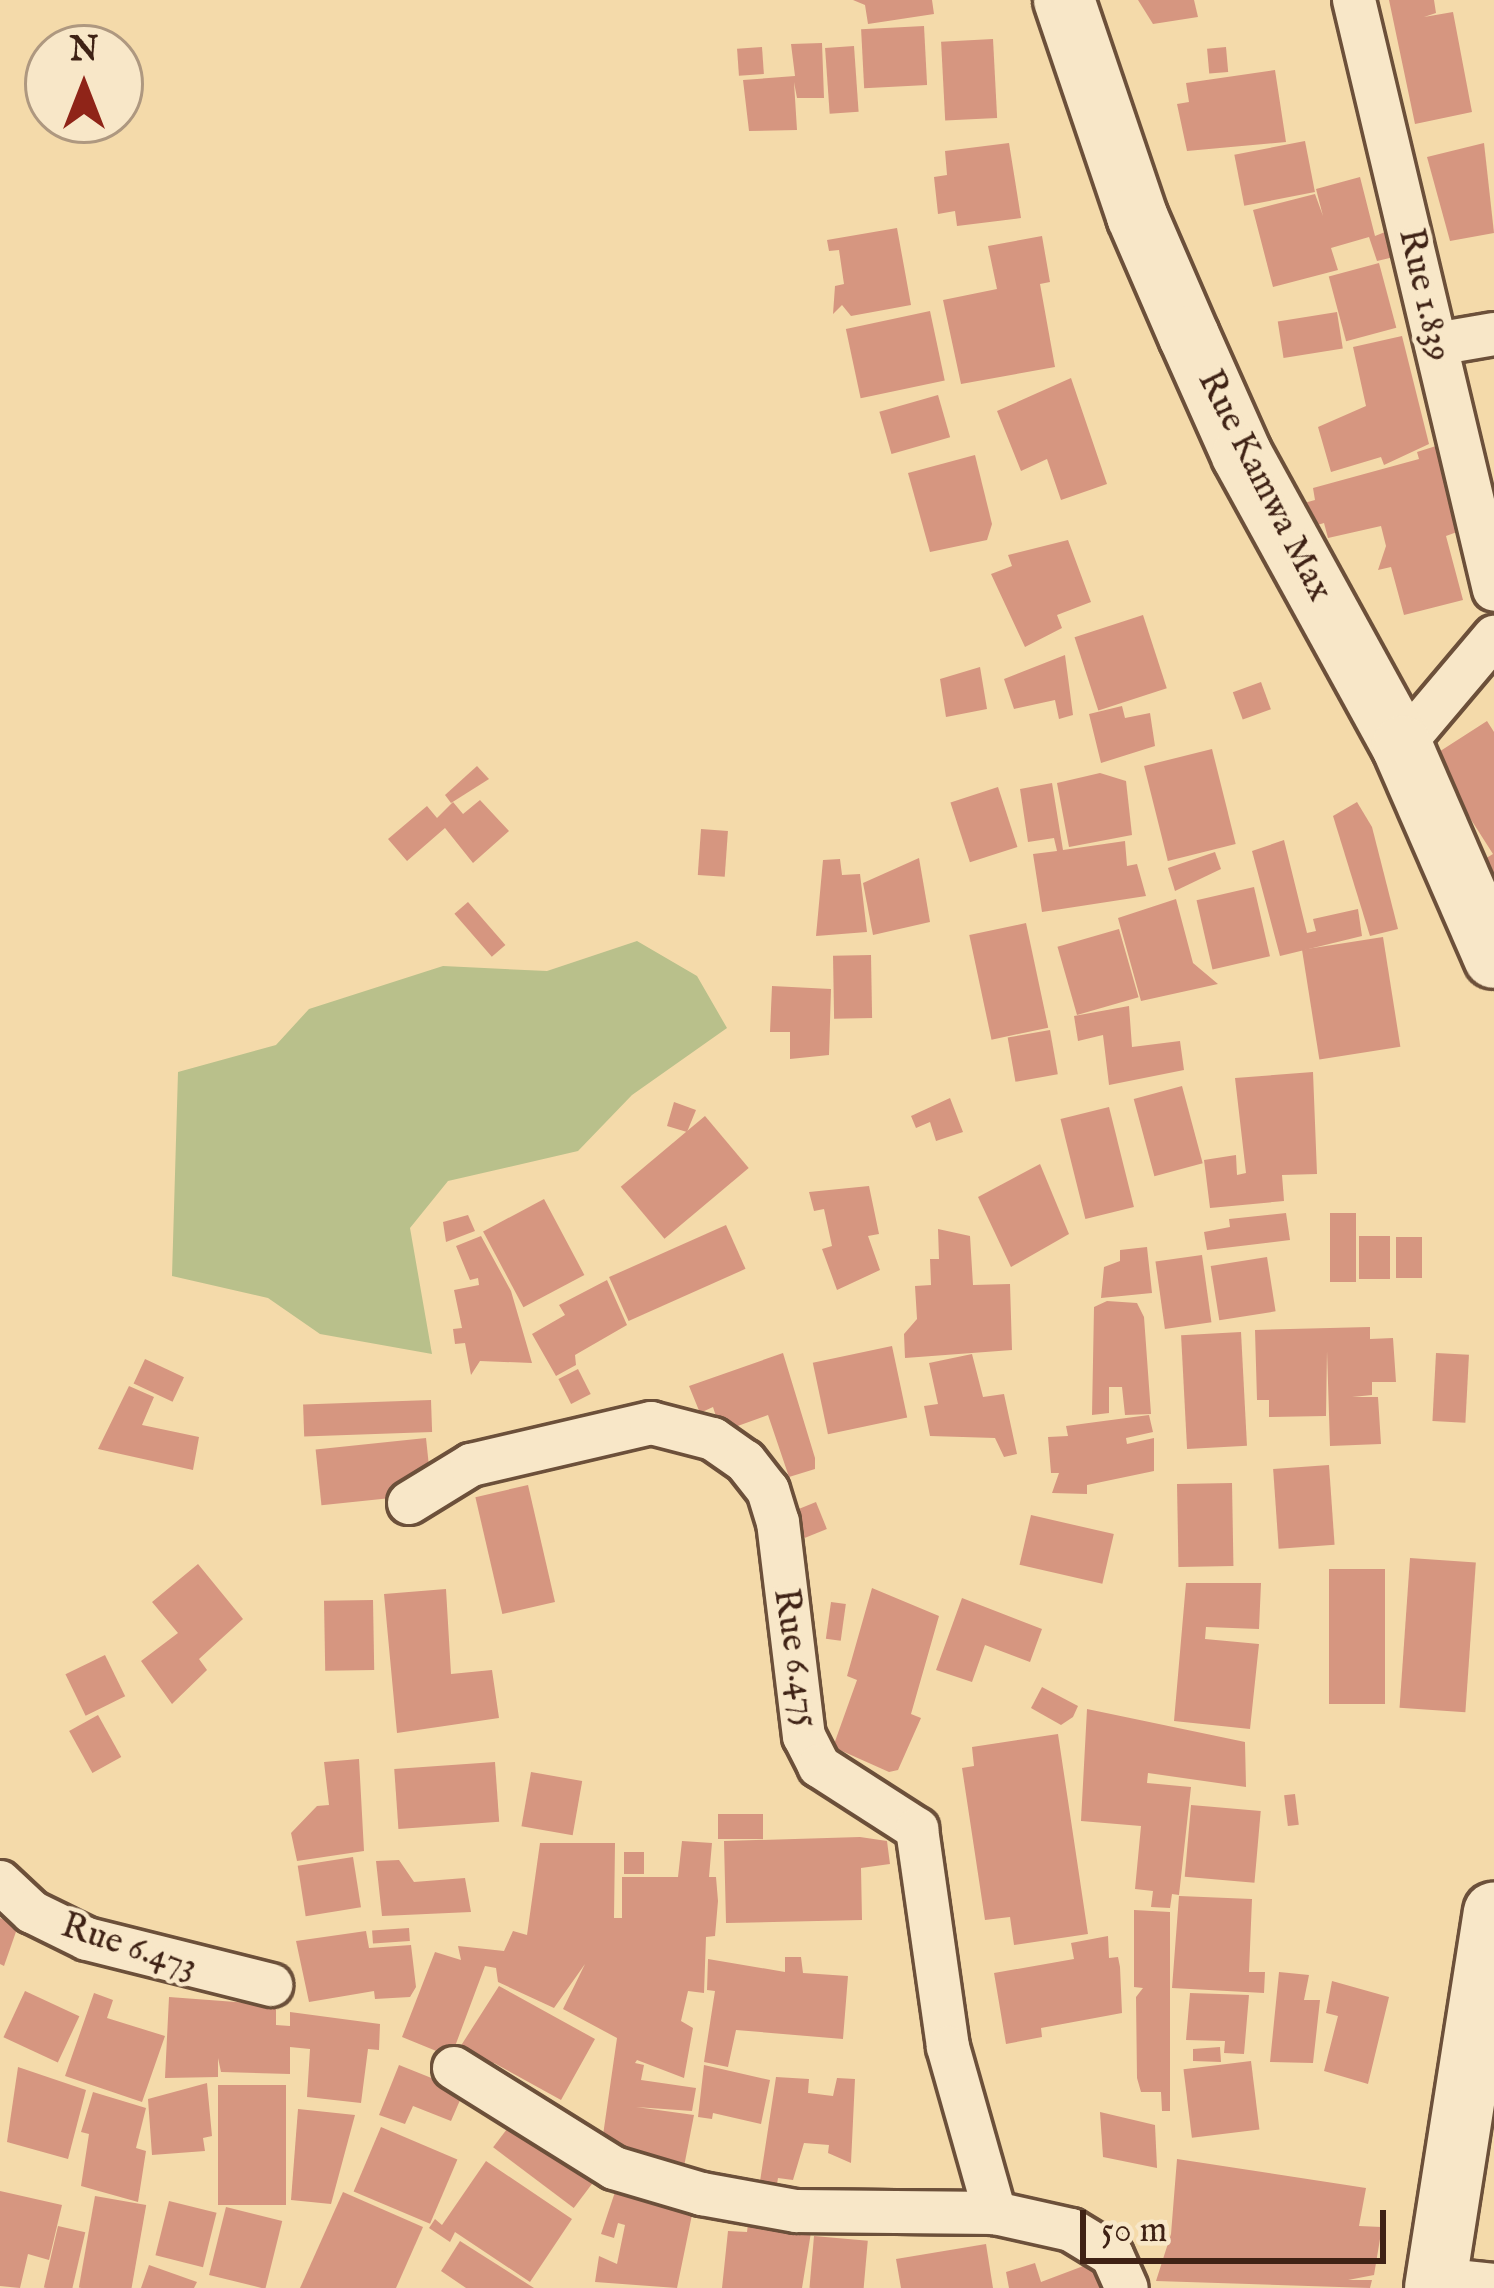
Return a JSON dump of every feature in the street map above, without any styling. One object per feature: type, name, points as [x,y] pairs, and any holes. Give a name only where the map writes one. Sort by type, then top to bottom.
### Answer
[{"type":"main road","name":"Rue Kamwa Max","points":[[1064,0],[1136,216],[1224,415],[1402,746],[1494,958]]},
{"type":"main road","points":[[1455,2284],[1494,1913]]},
{"type":"street","name":"Rue 1.839","points":[[1354,0],[1494,590]]},
{"type":"street","points":[[1436,344],[1494,334]]},
{"type":"street","points":[[1402,746],[1494,637]]},
{"type":"street","name":"Rue 6.475","points":[[409,1503],[471,1465],[651,1424],[713,1439],[745,1460],[768,1490],[778,1522],[804,1736],[819,1766],[917,1829],[948,2047],[995,2213]]},
{"type":"street","name":"Rue 6.473","points":[[0,1882],[32,1912],[87,1939],[271,1985]]},
{"type":"street","points":[[454,2068],[614,2168],[702,2194],[796,2211],[995,2213],[1071,2230],[1112,2255],[1127,2288]]},
{"type":"green space","points":[[637,941],[697,976],[727,1028],[632,1095],[578,1151],[448,1181],[410,1228],[432,1354],[320,1334],[268,1298],[172,1276],[178,1072],[276,1045],[309,1009],[443,966],[547,971]]},
{"type":"building","points":[[853,0],[932,0],[934,14],[868,24],[865,5]]},
{"type":"building","points":[[1138,0],[1194,0],[1198,17],[1153,24]]},
{"type":"building","points":[[1389,0],[1434,0],[1436,13],[1424,17],[1453,12],[1472,112],[1415,124]]},
{"type":"building","points":[[924,26],[927,85],[864,88],[861,29]]},
{"type":"building","points":[[993,39],[997,118],[945,121],[941,42]]},
{"type":"building","points":[[822,43],[824,98],[797,98],[794,82],[797,130],[749,131],[743,80],[795,76],[791,44]]},
{"type":"building","points":[[854,46],[859,112],[830,114],[825,48]]},
{"type":"building","points":[[762,47],[764,74],[739,76],[737,49]]},
{"type":"building","points":[[1226,47],[1228,72],[1209,74],[1207,49]]},
{"type":"building","points":[[1275,70],[1286,142],[1187,151],[1177,104],[1189,102],[1186,83]]},
{"type":"building","points":[[1305,141],[1315,192],[1244,206],[1234,155]]},
{"type":"building","points":[[1009,143],[1021,218],[957,226],[955,211],[938,214],[934,177],[947,175],[945,151]]},
{"type":"building","points":[[1484,143],[1494,233],[1450,241],[1427,157]]},
{"type":"building","points":[[1360,177],[1375,236],[1385,232],[1394,257],[1377,261],[1369,237],[1331,248],[1338,270],[1273,287],[1253,210],[1315,194],[1323,216],[1316,189]]},
{"type":"building","points":[[897,228],[911,305],[851,316],[842,305],[833,314],[835,286],[844,284],[839,250],[829,251],[827,240]]},
{"type":"building","points":[[1042,236],[1050,282],[1040,284],[1055,367],[961,384],[943,300],[997,289],[988,246]]},
{"type":"building","points":[[1379,263],[1396,328],[1346,341],[1329,276]]},
{"type":"building","points":[[930,311],[945,380],[861,398],[846,329]]},
{"type":"building","points":[[1337,312],[1343,349],[1284,358],[1278,321]]},
{"type":"building","points":[[1402,336],[1429,444],[1384,465],[1381,457],[1331,472],[1318,427],[1366,406],[1353,347]]},
{"type":"building","points":[[1071,378],[1107,484],[1061,500],[1047,459],[1021,471],[997,411]]},
{"type":"building","points":[[938,395],[950,437],[891,454],[879,412]]},
{"type":"building","points":[[1436,446],[1457,532],[1446,536],[1463,600],[1404,615],[1391,567],[1378,570],[1386,546],[1381,526],[1328,538],[1324,523],[1311,527],[1304,503],[1315,500],[1313,488],[1419,459],[1417,452]]},
{"type":"building","points":[[975,455],[992,524],[987,540],[930,552],[908,473]]},
{"type":"building","points":[[1068,540],[1091,602],[1057,615],[1062,628],[1025,647],[991,574],[1012,566],[1008,555]]},
{"type":"building","points":[[1143,615],[1167,688],[1098,710],[1075,637]]},
{"type":"building","points":[[1065,655],[1073,715],[1059,719],[1055,700],[1014,709],[1004,679]]},
{"type":"building","points":[[980,667],[987,709],[946,717],[940,679]]},
{"type":"building","points":[[1261,682],[1271,709],[1243,720],[1233,692]]},
{"type":"building","points":[[1122,706],[1125,718],[1150,713],[1155,746],[1101,763],[1089,714]]},
{"type":"building","points":[[1487,721],[1494,732],[1494,878],[1483,860],[1493,854],[1431,757]]},
{"type":"building","points":[[1212,749],[1236,844],[1168,861],[1144,766]]},
{"type":"building","points":[[477,766],[489,779],[451,803],[445,795]]},
{"type":"building","points":[[1100,773],[1126,781],[1132,835],[1069,847],[1057,783]]},
{"type":"building","points":[[1052,783],[1063,850],[1125,841],[1127,866],[1137,864],[1146,896],[1042,912],[1033,854],[1057,851],[1054,838],[1028,842],[1020,789]]},
{"type":"building","points":[[998,787],[1017,847],[970,862],[950,802]]},
{"type":"building","points":[[480,800],[509,831],[473,863],[445,828],[407,861],[388,839],[427,806],[437,818],[453,802],[463,814]]},
{"type":"building","points":[[1357,802],[1372,827],[1398,929],[1370,936],[1333,816]]},
{"type":"building","points":[[701,829],[728,831],[725,877],[698,875]]},
{"type":"building","points":[[1284,840],[1307,933],[1316,931],[1313,919],[1358,909],[1362,936],[1280,956],[1252,851]]},
{"type":"building","points":[[1215,852],[1221,869],[1175,891],[1168,868]]},
{"type":"building","points":[[919,858],[930,922],[873,935],[863,883]]},
{"type":"building","points":[[840,859],[842,875],[860,874],[867,932],[816,936],[823,860]]},
{"type":"building","points":[[1254,887],[1270,956],[1212,969],[1197,900]]},
{"type":"building","points":[[1176,899],[1193,963],[1218,984],[1141,1001],[1118,918]]},
{"type":"building","points":[[468,902],[505,945],[492,957],[454,914]]},
{"type":"building","points":[[1026,923],[1048,1028],[992,1040],[969,935]]},
{"type":"building","points":[[1119,929],[1139,997],[1077,1015],[1057,947]]},
{"type":"building","points":[[1383,937],[1400,1047],[1319,1059],[1302,950]]},
{"type":"building","points":[[871,955],[872,1018],[834,1019],[833,956]]},
{"type":"building","points":[[772,986],[831,989],[829,1055],[790,1059],[790,1032],[770,1032]]},
{"type":"building","points":[[1129,1006],[1132,1047],[1180,1041],[1184,1070],[1109,1085],[1103,1035],[1078,1041],[1074,1016]]},
{"type":"building","points":[[1050,1030],[1058,1074],[1015,1082],[1008,1037]]},
{"type":"building","points":[[1313,1072],[1317,1174],[1282,1175],[1284,1201],[1210,1208],[1204,1160],[1236,1155],[1237,1175],[1246,1173],[1235,1078]]},
{"type":"building","points":[[1182,1086],[1203,1163],[1154,1176],[1134,1099]]},
{"type":"building","points":[[950,1098],[963,1132],[936,1141],[930,1122],[916,1128],[911,1116]]},
{"type":"building","points":[[674,1102],[696,1110],[687,1132],[667,1126]]},
{"type":"building","points":[[1109,1107],[1134,1207],[1085,1219],[1060,1119]]},
{"type":"building","points":[[705,1116],[749,1168],[664,1239],[621,1187]]},
{"type":"building","points":[[1040,1164],[1069,1234],[1011,1267],[978,1197]]},
{"type":"building","points":[[869,1186],[879,1234],[868,1236],[880,1270],[837,1290],[822,1249],[832,1246],[824,1209],[814,1211],[809,1192]]},
{"type":"building","points":[[544,1199],[584,1275],[523,1307],[483,1231]]},
{"type":"building","points":[[1286,1213],[1290,1240],[1207,1250],[1204,1232],[1230,1227],[1229,1219]]},
{"type":"building","points":[[1330,1213],[1356,1213],[1356,1282],[1330,1282]]},
{"type":"building","points":[[468,1215],[475,1231],[446,1242],[443,1222]]},
{"type":"building","points":[[726,1225],[746,1269],[629,1321],[609,1277]]},
{"type":"building","points":[[938,1229],[970,1236],[973,1285],[1010,1284],[1012,1350],[905,1358],[904,1334],[917,1319],[915,1286],[931,1285],[930,1259],[939,1259]]},
{"type":"building","points":[[481,1236],[511,1291],[532,1363],[480,1361],[471,1375],[465,1343],[455,1344],[453,1329],[462,1328],[454,1290],[479,1285],[478,1278],[470,1280],[456,1246]]},
{"type":"building","points":[[1359,1236],[1390,1236],[1390,1279],[1359,1279]]},
{"type":"building","points":[[1396,1237],[1422,1237],[1422,1278],[1396,1278]]},
{"type":"building","points":[[1147,1247],[1152,1293],[1101,1298],[1104,1267],[1120,1261],[1120,1250]]},
{"type":"building","points":[[1202,1255],[1211,1322],[1165,1329],[1155,1262]]},
{"type":"building","points":[[1267,1257],[1276,1311],[1219,1320],[1211,1266]]},
{"type":"building","points":[[607,1280],[627,1325],[575,1355],[576,1365],[556,1376],[532,1334],[565,1315],[559,1305]]},
{"type":"building","points":[[1107,1301],[1137,1303],[1144,1317],[1151,1414],[1125,1415],[1122,1387],[1109,1387],[1109,1413],[1092,1415],[1094,1307]]},
{"type":"building","points":[[1370,1327],[1370,1339],[1393,1338],[1396,1382],[1372,1382],[1372,1395],[1352,1397],[1378,1397],[1381,1444],[1330,1446],[1327,1351],[1326,1416],[1269,1417],[1269,1400],[1257,1400],[1255,1330]]},
{"type":"building","points":[[1241,1332],[1247,1446],[1187,1449],[1181,1335]]},
{"type":"building","points":[[892,1346],[907,1417],[828,1434],[813,1363]]},
{"type":"building","points":[[783,1353],[815,1458],[815,1469],[789,1477],[768,1415],[721,1432],[713,1407],[700,1413],[689,1386]]},
{"type":"building","points":[[1436,1353],[1469,1355],[1465,1423],[1432,1421]]},
{"type":"building","points":[[972,1354],[983,1397],[1004,1394],[1017,1454],[1004,1457],[995,1438],[930,1436],[924,1406],[938,1404],[929,1363]]},
{"type":"building","points":[[145,1359],[184,1377],[173,1402],[134,1383]]},
{"type":"building","points":[[578,1369],[591,1394],[571,1404],[558,1379]]},
{"type":"building","points":[[129,1386],[154,1397],[142,1425],[199,1437],[193,1470],[98,1449]]},
{"type":"building","points":[[431,1400],[432,1432],[304,1436],[303,1404]]},
{"type":"building","points":[[1149,1415],[1153,1432],[1126,1438],[1127,1444],[1154,1438],[1154,1471],[1087,1485],[1087,1494],[1052,1493],[1059,1473],[1051,1473],[1048,1437],[1068,1436],[1066,1426]]},
{"type":"building","points":[[426,1438],[432,1494],[321,1505],[316,1450]]},
{"type":"building","points":[[1329,1465],[1335,1545],[1279,1549],[1273,1469]]},
{"type":"building","points":[[1232,1483],[1233,1566],[1178,1567],[1177,1484]]},
{"type":"building","points":[[528,1485],[555,1602],[502,1614],[475,1497]]},
{"type":"building","points":[[816,1502],[827,1529],[805,1538],[794,1511]]},
{"type":"building","points":[[1031,1515],[1114,1534],[1102,1584],[1020,1565]]},
{"type":"building","points":[[1410,1558],[1476,1563],[1465,1712],[1400,1708]]},
{"type":"building","points":[[198,1564],[243,1619],[199,1659],[207,1670],[172,1704],[141,1661],[178,1633],[152,1602]]},
{"type":"building","points":[[1329,1569],[1385,1569],[1385,1704],[1329,1704]]},
{"type":"building","points":[[1186,1583],[1261,1583],[1259,1629],[1206,1627],[1205,1639],[1259,1644],[1250,1729],[1174,1721]]},
{"type":"building","points":[[872,1588],[939,1616],[911,1714],[921,1718],[898,1770],[889,1772],[833,1747],[857,1680],[847,1676]]},
{"type":"building","points":[[446,1589],[451,1674],[492,1670],[499,1718],[397,1733],[384,1594]]},
{"type":"building","points":[[962,1598],[1042,1629],[1030,1662],[985,1645],[972,1682],[936,1670]]},
{"type":"building","points":[[373,1600],[374,1670],[325,1671],[324,1601]]},
{"type":"building","points":[[831,1602],[846,1604],[841,1641],[826,1639]]},
{"type":"building","points":[[105,1655],[125,1696],[86,1716],[65,1674]]},
{"type":"building","points":[[1042,1687],[1078,1706],[1073,1717],[1061,1725],[1031,1708]]},
{"type":"building","points":[[1087,1709],[1245,1742],[1246,1787],[1148,1773],[1147,1783],[1191,1787],[1179,1895],[1172,1894],[1170,1908],[1151,1907],[1153,1891],[1135,1889],[1141,1826],[1081,1821]]},
{"type":"building","points":[[98,1715],[121,1757],[92,1773],[69,1731]]},
{"type":"building","points":[[1058,1734],[1088,1934],[1014,1945],[1010,1917],[985,1920],[962,1768],[974,1766],[972,1747]]},
{"type":"building","points":[[359,1759],[364,1851],[297,1861],[291,1833],[317,1806],[329,1805],[324,1762]]},
{"type":"building","points":[[495,1762],[499,1822],[398,1829],[394,1769]]},
{"type":"building","points":[[531,1772],[582,1781],[573,1835],[521,1826]]},
{"type":"building","points":[[1295,1794],[1299,1825],[1288,1826],[1284,1795]]},
{"type":"building","points":[[1191,1805],[1261,1811],[1254,1883],[1185,1877]]},
{"type":"building","points":[[718,1814],[763,1814],[763,1839],[718,1839]]},
{"type":"building","points":[[860,1837],[887,1841],[890,1864],[861,1868],[862,1920],[726,1923],[724,1841]]},
{"type":"building","points":[[682,1841],[712,1843],[709,1877],[716,1877],[718,1901],[715,1936],[706,1937],[704,1993],[688,1991],[681,2021],[693,2028],[684,2078],[637,2060],[635,2063],[644,2065],[641,2080],[696,2088],[692,2111],[636,2107],[694,2115],[682,2177],[601,2149],[617,2038],[563,2009],[585,1964],[554,2008],[498,1982],[496,1968],[485,1966],[451,2057],[402,2037],[435,1952],[461,1960],[458,1946],[504,1951],[513,1931],[527,1935],[540,1843],[615,1843],[614,1918],[622,1918],[622,1877],[678,1877]]},
{"type":"building","points":[[624,1852],[644,1852],[644,1874],[624,1874]]},
{"type":"building","points":[[353,1857],[361,1907],[306,1916],[298,1866]]},
{"type":"building","points":[[399,1860],[414,1882],[465,1878],[471,1912],[382,1916],[376,1861]]},
{"type":"building","points":[[1179,1896],[1252,1899],[1249,1972],[1265,1972],[1264,1993],[1172,1988]]},
{"type":"building","points":[[1134,1910],[1170,1912],[1170,2111],[1162,2111],[1161,2092],[1141,2092],[1137,2078],[1136,1997],[1143,1988],[1134,1987]]},
{"type":"building","points":[[0,1918],[18,1926],[4,1966],[0,1964]]},
{"type":"building","points":[[409,1928],[410,1941],[373,1944],[372,1931]]},
{"type":"building","points":[[366,1931],[369,1948],[411,1945],[416,1987],[410,1997],[375,1999],[374,1991],[309,2002],[296,1941]]},
{"type":"building","points":[[1108,1936],[1109,1958],[1118,1957],[1120,1967],[1122,2013],[1041,2028],[1042,2037],[1006,2044],[994,1973],[1074,1959],[1071,1943]]},
{"type":"building","points":[[785,1957],[801,1957],[803,1973],[848,1976],[843,2039],[736,2030],[728,2067],[704,2062],[715,1991],[707,1990],[708,1959],[785,1972]]},
{"type":"building","points":[[1279,1972],[1309,1975],[1304,2000],[1320,2000],[1313,2063],[1270,2062]]},
{"type":"building","points":[[1332,1981],[1389,1997],[1368,2084],[1324,2071],[1338,2016],[1326,2013]]},
{"type":"building","points":[[499,1986],[595,2039],[561,2100],[494,2063],[486,2076],[455,2055]]},
{"type":"building","points":[[25,1991],[79,2016],[58,2063],[3,2037]]},
{"type":"building","points":[[94,1993],[113,2000],[107,2018],[165,2036],[142,2102],[65,2076]]},
{"type":"building","points":[[1190,1993],[1249,1995],[1244,2054],[1224,2053],[1225,2041],[1186,2040]]},
{"type":"building","points":[[169,1997],[276,2005],[276,2025],[290,2026],[290,2012],[380,2024],[379,2050],[368,2049],[361,2103],[307,2097],[310,2049],[290,2047],[290,2074],[221,2072],[218,2058],[218,2077],[165,2078]]},
{"type":"building","points":[[1220,2047],[1221,2062],[1193,2061],[1193,2049]]},
{"type":"building","points":[[1251,2061],[1259,2129],[1192,2138],[1184,2069]]},
{"type":"building","points":[[399,2065],[464,2091],[451,2121],[413,2106],[405,2124],[379,2115]]},
{"type":"building","points":[[704,2065],[770,2080],[761,2124],[713,2113],[712,2119],[698,2117]]},
{"type":"building","points":[[18,2067],[86,2090],[68,2159],[7,2142]]},
{"type":"building","points":[[776,2077],[809,2079],[808,2093],[833,2096],[837,2078],[855,2079],[851,2163],[828,2153],[829,2145],[804,2143],[793,2180],[778,2178],[776,2190],[759,2188]]},
{"type":"building","points":[[207,2083],[212,2136],[203,2138],[205,2151],[152,2155],[148,2099]]},
{"type":"building","points":[[218,2085],[286,2085],[286,2205],[218,2205]]},
{"type":"building","points":[[93,2092],[146,2108],[136,2148],[146,2151],[138,2202],[81,2186],[89,2134],[81,2132]]},
{"type":"building","points":[[298,2109],[355,2115],[331,2204],[291,2200]]},
{"type":"building","points":[[1100,2112],[1155,2125],[1157,2168],[1103,2157]]},
{"type":"building","points":[[519,2113],[600,2174],[574,2208],[493,2147]]},
{"type":"building","points":[[381,2127],[457,2159],[430,2224],[354,2191]]},
{"type":"building","points":[[1177,2159],[1366,2188],[1359,2226],[1382,2227],[1374,2275],[1348,2280],[1372,2280],[1370,2288],[1156,2281],[1171,2234]]},
{"type":"building","points":[[486,2161],[572,2219],[530,2282],[455,2232],[450,2242],[429,2228],[435,2219],[442,2225]]},
{"type":"building","points":[[616,2189],[694,2205],[677,2288],[595,2282],[599,2256],[617,2264],[625,2225],[618,2223],[614,2238],[601,2234]]},
{"type":"building","points":[[0,2191],[62,2205],[49,2260],[28,2254],[20,2288],[0,2286]]},
{"type":"building","points":[[343,2192],[423,2227],[396,2288],[300,2288]]},
{"type":"building","points":[[95,2196],[146,2205],[132,2288],[79,2288]]},
{"type":"building","points":[[169,2201],[217,2213],[203,2267],[155,2255]]},
{"type":"building","points":[[226,2207],[282,2221],[266,2288],[209,2275]]},
{"type":"building","points":[[749,2215],[812,2226],[802,2288],[722,2288],[728,2231],[747,2232]]},
{"type":"building","points":[[58,2226],[85,2232],[72,2288],[44,2287]]},
{"type":"building","points":[[814,2236],[868,2241],[864,2288],[809,2288]]},
{"type":"building","points":[[460,2241],[534,2288],[466,2288],[441,2271]]},
{"type":"building","points":[[986,2244],[993,2288],[901,2288],[896,2259]]},
{"type":"building","points":[[1094,2262],[1103,2288],[1009,2288],[1006,2272],[1035,2263],[1041,2282]]},
{"type":"building","points":[[149,2265],[197,2282],[194,2288],[141,2288]]}]
